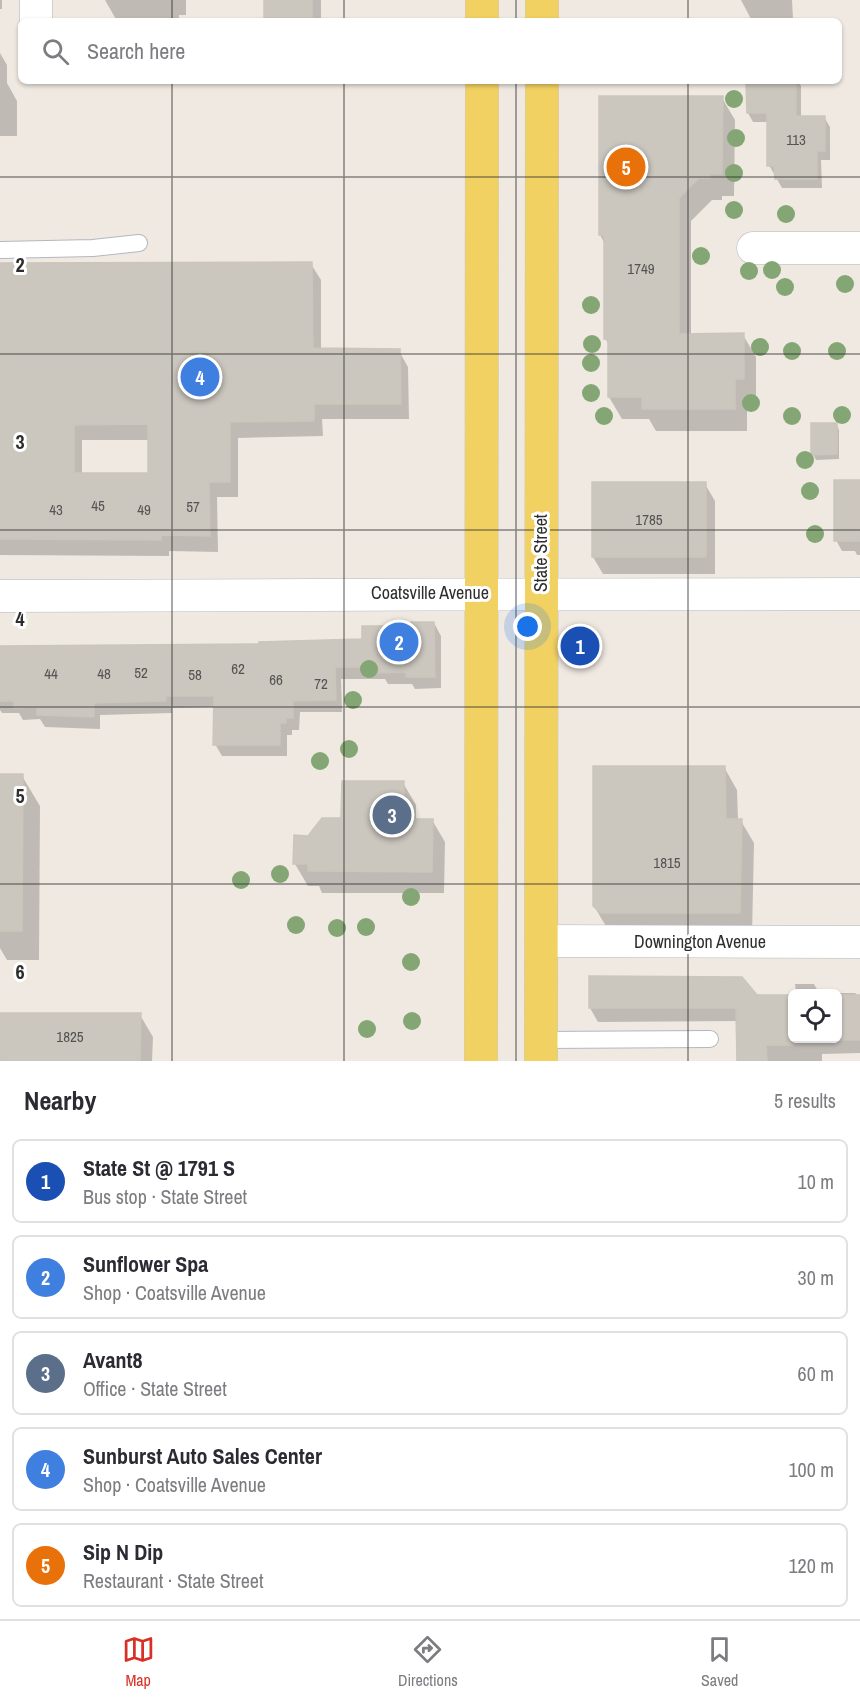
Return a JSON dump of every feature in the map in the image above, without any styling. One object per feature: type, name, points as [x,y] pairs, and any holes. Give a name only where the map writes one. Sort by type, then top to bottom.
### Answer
[{"type":"main road","points":[[482,18],[483,0]]},
{"type":"main road","points":[[542,0],[542,18]]},
{"type":"main road","points":[[481,1061],[482,84]]},
{"type":"main road","name":"State Street","points":[[541,1051],[542,84]]},
{"type":"street","points":[[36,0],[36,18]]},
{"type":"street","points":[[753,248],[860,248]]},
{"type":"street","name":"Coatsville Avenue","points":[[0,596],[482,592],[860,594]]},
{"type":"street","name":"Downington Avenue","points":[[541,941],[860,942]]},
{"type":"lane","points":[[0,250],[93,248],[139,243]]},
{"type":"lane","points":[[541,1051],[710,1039]]},
{"type":"building","points":[[264,0],[312,0],[312,18],[264,18]]},
{"type":"building","points":[[746,84],[796,84],[796,116],[825,116],[825,151],[817,151],[817,179],[775,179],[774,166],[767,166],[767,113],[747,113]]},
{"type":"building","points":[[599,96],[723,96],[722,174],[710,174],[710,178],[699,178],[679,198],[679,334],[744,333],[744,379],[735,379],[735,409],[642,409],[642,397],[608,397],[608,339],[604,339],[604,235],[599,235]]},
{"type":"building","points":[[312,262],[313,348],[400,349],[401,404],[314,404],[314,421],[230,422],[230,482],[209,482],[210,536],[161,535],[161,540],[0,539],[0,263]],"holes":[[[148,424],[148,473],[74,473],[74,425]]]},
{"type":"building","points":[[811,423],[837,423],[837,454],[811,455]]},
{"type":"building","points":[[834,480],[860,480],[860,541],[834,541]]},
{"type":"building","points":[[592,482],[706,482],[706,557],[592,557]]},
{"type":"building","points":[[411,622],[434,622],[435,677],[406,677],[406,672],[379,673],[379,667],[335,667],[336,700],[293,701],[293,718],[286,718],[286,723],[280,723],[280,745],[213,745],[214,696],[166,696],[166,701],[94,703],[94,717],[37,715],[37,707],[14,708],[14,701],[0,701],[0,646],[259,644],[259,642],[362,639],[362,626],[411,626]]},
{"type":"building","points":[[593,766],[725,766],[726,819],[742,819],[740,913],[601,913],[593,906]]},
{"type":"building","points":[[0,774],[23,774],[22,931],[0,931]]},
{"type":"building","points":[[342,781],[404,781],[404,819],[433,819],[432,872],[308,871],[308,864],[293,864],[294,835],[308,836],[322,818],[341,818]]},
{"type":"building","points":[[589,976],[742,977],[757,995],[788,995],[788,1043],[792,1045],[766,1045],[767,1061],[737,1061],[736,1008],[589,1008]]},
{"type":"building","points":[[842,995],[860,995],[860,1040],[842,1040]]},
{"type":"building","points":[[0,1013],[141,1013],[140,1061],[0,1061]]},
{"type":"place","name":"Sip N Dip","points":[[626,167]]},
{"type":"place","name":"Sunburst Auto Sales Center","points":[[200,377]]},
{"type":"place","name":"Sunflower Spa","points":[[399,642]]},
{"type":"place","name":"State St @ 1791 S","points":[[580,646]]},
{"type":"place","name":"Avant8","points":[[392,815]]}]
